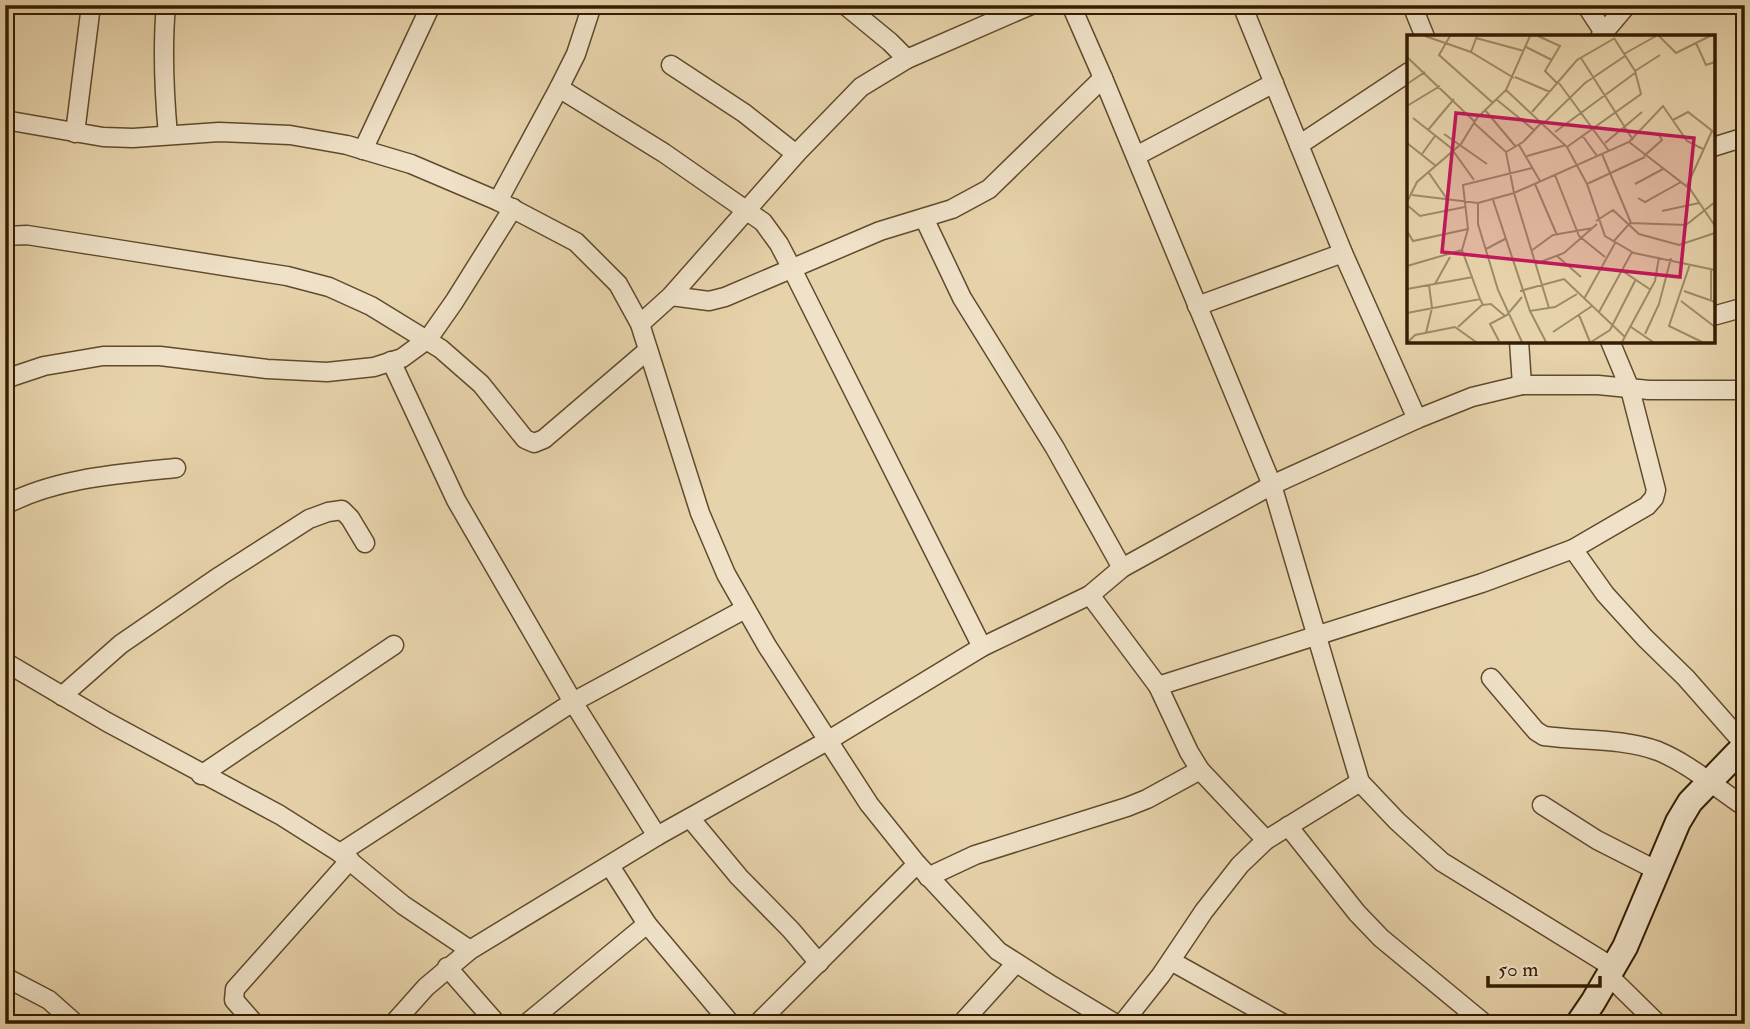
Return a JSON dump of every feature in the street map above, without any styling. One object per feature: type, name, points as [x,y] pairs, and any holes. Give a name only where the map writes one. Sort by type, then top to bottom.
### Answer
[{"type":"street","points":[[75,133],[91,5]]},
{"type":"street","points":[[166,5],[163,77],[168,135]]},
{"type":"street","points":[[5,379],[44,366],[103,356],[160,356],[267,369],[327,372],[374,367],[402,358],[428,339],[454,302],[505,204],[576,54],[592,5]]},
{"type":"street","points":[[845,5],[907,59]]},
{"type":"street","points":[[640,324],[671,296],[796,154],[861,87],[907,59],[1031,5]]},
{"type":"street","points":[[1071,5],[1272,485],[1360,782],[1397,821],[1443,862],[1612,972],[1658,1024]]},
{"type":"street","points":[[1242,5],[1343,253],[1417,419]]},
{"type":"street","points":[[1412,5],[1424,35]]},
{"type":"street","points":[[1586,5],[1601,34],[1627,5]]},
{"type":"street","points":[[363,150],[427,7]]},
{"type":"street","points":[[671,65],[744,113],[796,154]]},
{"type":"street","points":[[1298,145],[1407,73]]},
{"type":"street","points":[[671,296],[709,301],[725,297],[791,267],[880,232],[952,209],[989,189],[1103,78]]},
{"type":"street","points":[[1136,156],[1274,83]]},
{"type":"street","points":[[559,88],[664,153],[747,210],[762,222],[779,244],[982,647]]},
{"type":"street","points":[[5,120],[103,137],[219,132],[290,135],[363,150],[411,164],[505,204],[576,242],[618,284],[640,324],[700,513],[726,574],[869,804],[923,871],[998,951],[1112,1023],[1171,961],[1240,864],[1266,839],[1360,782]]},
{"type":"street","points":[[1715,146],[1745,137]]},
{"type":"street","points":[[924,218],[962,298],[1055,448],[1122,568]]},
{"type":"street","points":[[5,236],[27,235],[287,276],[329,287],[371,306],[428,339],[481,384],[525,439],[534,443],[544,439],[648,350]]},
{"type":"street","points":[[1198,306],[1343,253]]},
{"type":"street","points":[[1715,315],[1745,307]]},
{"type":"street","points":[[1519,343],[1522,385]]},
{"type":"street","points":[[1158,686],[1482,583],[1573,549],[1647,506],[1654,498],[1656,490],[1630,389],[1611,344]]},
{"type":"street","points":[[391,362],[456,500],[573,702],[657,836]]},
{"type":"street","points":[[393,1024],[426,987],[470,950],[657,836],[829,740],[982,647],[1090,595],[1122,568],[1272,485],[1472,397],[1522,385],[1745,390]]},
{"type":"street","points":[[5,505],[26,494],[80,479],[176,468]]},
{"type":"street","points":[[62,696],[121,645],[220,576],[309,519],[342,510],[365,543]]},
{"type":"street","points":[[1573,549],[1605,594],[1686,678],[1745,745],[1690,802],[1678,822],[1612,972],[1578,1024]]},
{"type":"street","points":[[1090,595],[1158,686],[1200,770],[1266,839]]},
{"type":"street","points":[[255,1024],[234,1000],[235,989],[345,856],[573,702],[746,609]]},
{"type":"street","points":[[201,775],[394,645]]},
{"type":"street","points":[[9,672],[62,696],[201,775],[271,810],[345,856],[403,905],[470,950]]},
{"type":"street","points":[[1491,678],[1536,731],[1544,736],[1645,747],[1694,770],[1745,807]]},
{"type":"street","points":[[757,1024],[819,963],[923,871],[1127,807],[1200,770]]},
{"type":"street","points":[[1542,804],[1597,840],[1658,871]]},
{"type":"street","points":[[690,818],[739,877],[792,930],[819,963]]},
{"type":"street","points":[[1288,826],[1357,913],[1415,967],[1464,1004],[1485,1024]]},
{"type":"street","points":[[610,866],[647,924],[731,1024]]},
{"type":"street","points":[[526,1024],[647,924]]},
{"type":"street","points":[[1171,961],[1284,1024]]},
{"type":"street","points":[[961,1024],[1016,964]]},
{"type":"street","points":[[447,967],[497,1024]]},
{"type":"street","points":[[5,977],[49,1000],[76,1024]]}]
